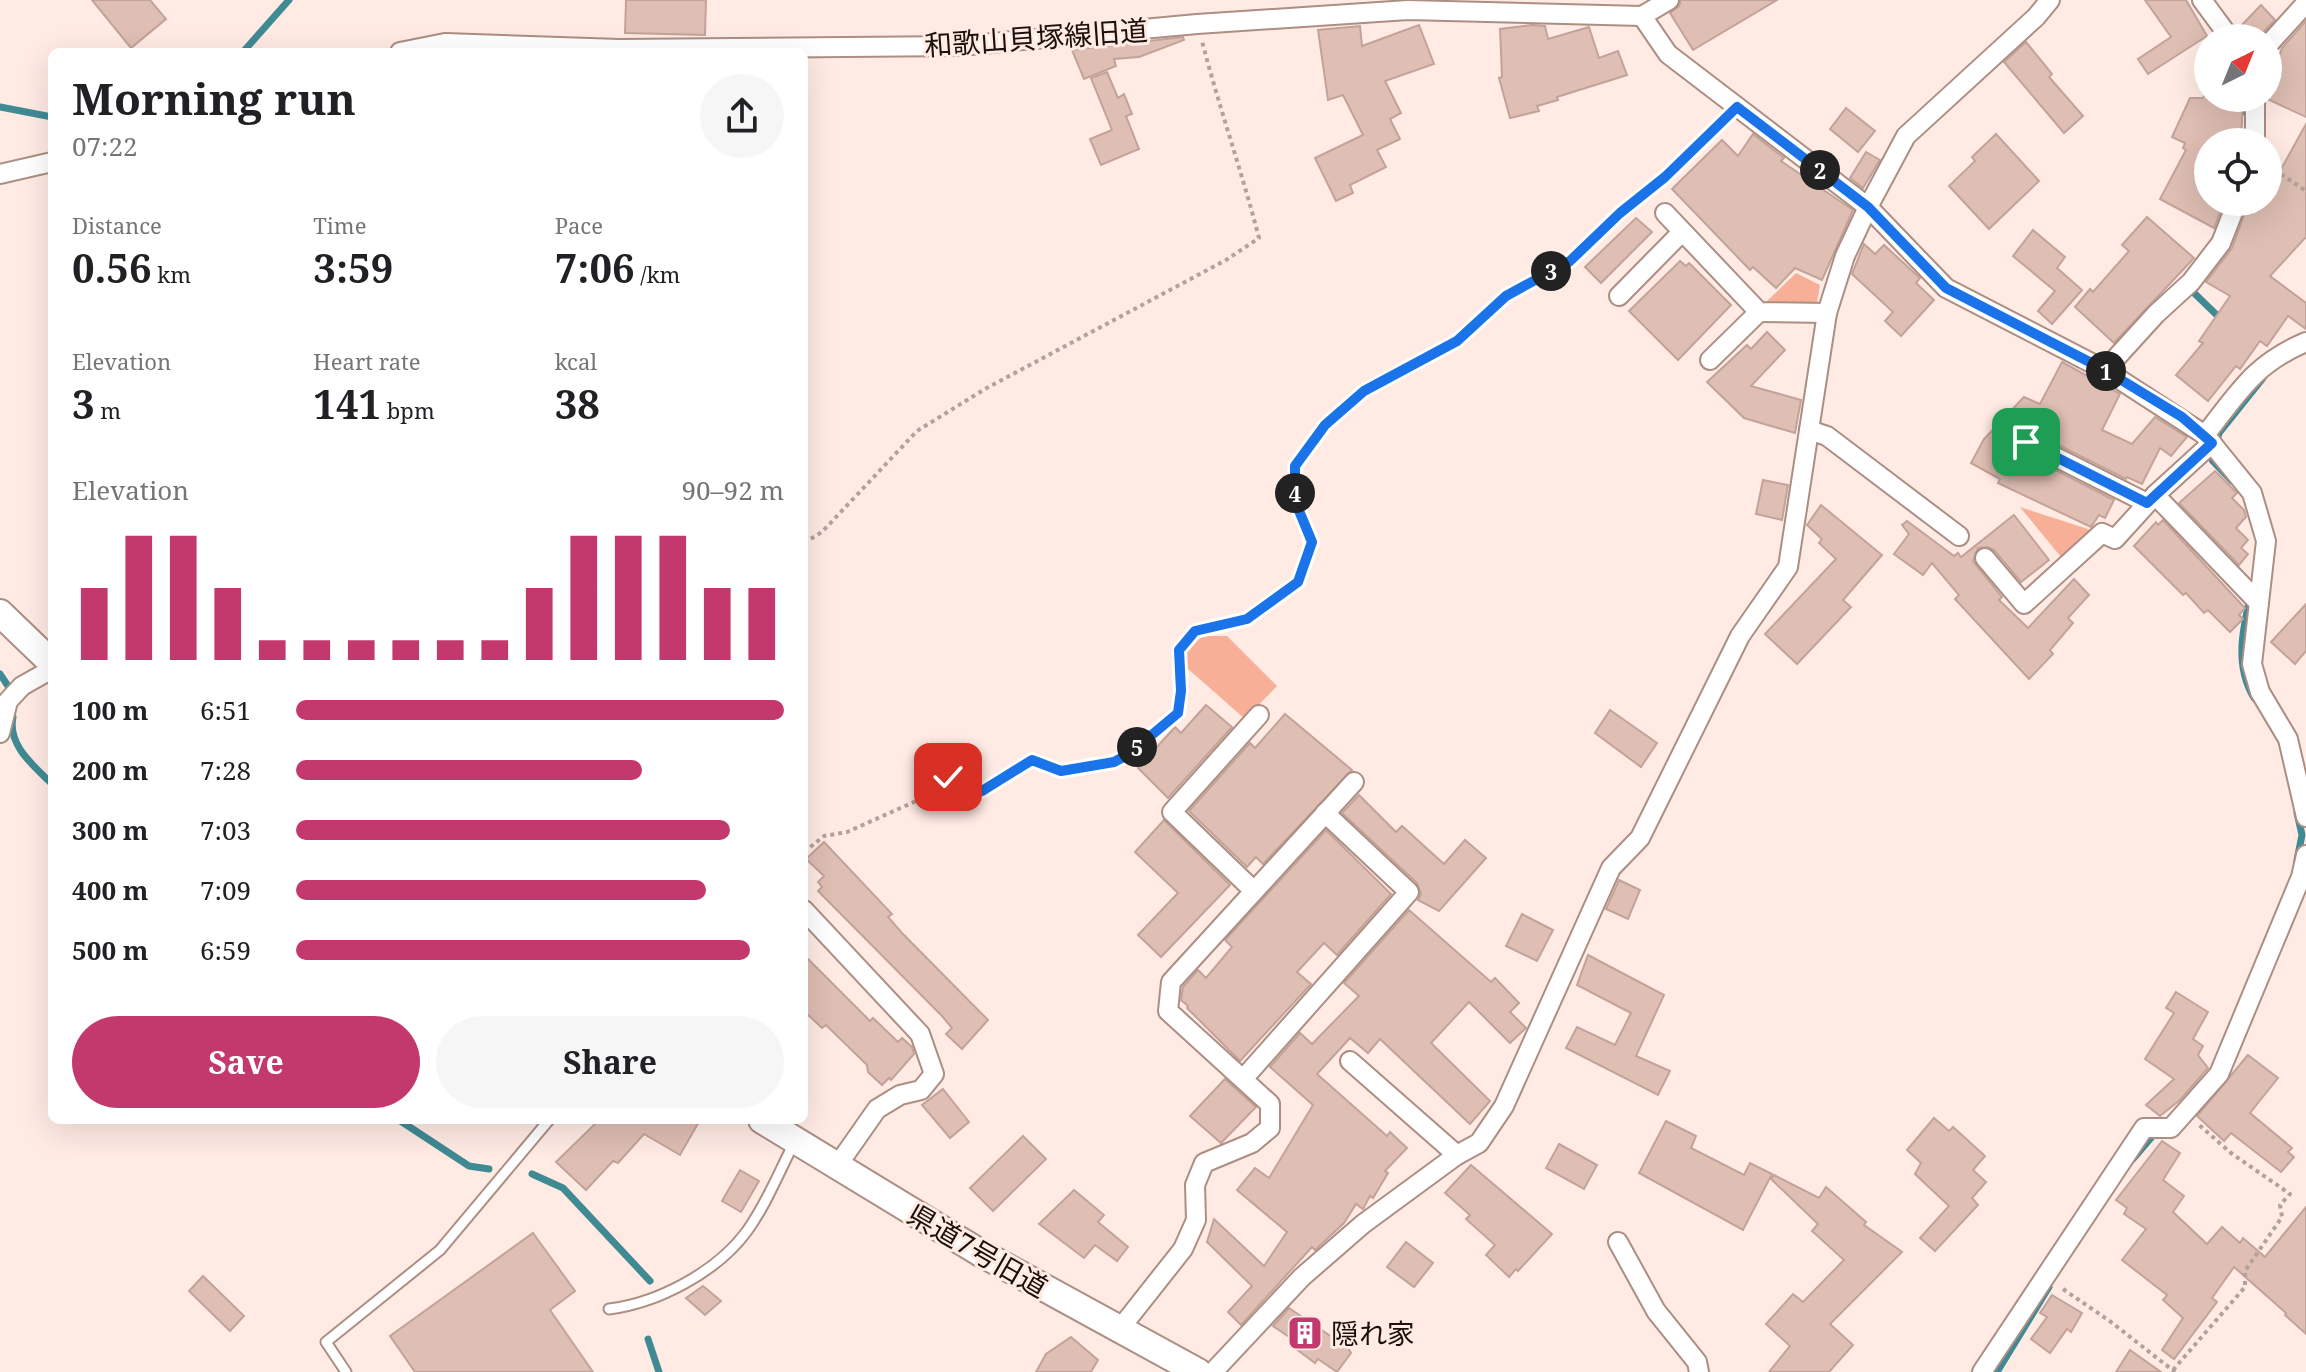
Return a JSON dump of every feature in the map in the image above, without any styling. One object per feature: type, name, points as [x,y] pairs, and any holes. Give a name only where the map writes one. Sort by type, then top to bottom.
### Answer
[{"type":"street","points":[[1669,0],[1642,16],[1668,54],[1868,207],[1946,288],[2105,370],[2209,439],[2252,493],[2266,541],[2252,664],[2260,692],[2288,739],[2306,817]]},
{"type":"street","points":[[1213,1372],[1302,1277],[1363,1224],[1457,1155],[1479,1143],[1504,1106],[1611,868],[1640,838],[1740,636],[1788,567],[1827,313],[1845,256],[1868,207],[1906,136],[2036,17],[2050,0]]},
{"type":"street","points":[[2202,0],[2220,24]]},
{"type":"street","points":[[2282,30],[2306,3]]},
{"type":"street","name":"和歌山貝塚線旧道","points":[[733,48],[960,46],[1197,24],[1459,6],[1642,16]]},
{"type":"street","name":"和歌山貝塚線旧道","points":[[420,48],[445,43],[590,48]]},
{"type":"street","points":[[0,174],[48,163]]},
{"type":"street","points":[[1665,213],[1759,312]]},
{"type":"street","points":[[2105,370],[2156,314],[2191,282],[2221,243],[2232,216]]},
{"type":"street","points":[[1619,296],[1682,232]]},
{"type":"street","points":[[1710,360],[1759,312],[1827,313]]},
{"type":"street","points":[[1985,558],[2024,604],[2102,533],[2115,539],[2209,439],[2256,370],[2306,342]]},
{"type":"street","points":[[1809,430],[1827,436],[1959,536]]},
{"type":"street","points":[[2026,442],[2151,499],[2259,603]]},
{"type":"street","points":[[0,613],[48,662]]},
{"type":"street","points":[[0,733],[8,701],[22,686],[48,669]]},
{"type":"street","points":[[1254,891],[1172,812],[1259,715]]},
{"type":"street","points":[[1119,1330],[1183,1249],[1196,1220],[1195,1185],[1204,1163],[1252,1143],[1270,1128],[1270,1104],[1168,1011],[1171,982],[1354,782]]},
{"type":"street","points":[[1243,1079],[1409,892],[1325,813]]},
{"type":"street","points":[[1982,1372],[2144,1128],[2171,1128],[2219,1074],[2301,877],[2306,855]]},
{"type":"street","points":[[808,914],[920,1034],[934,1074],[921,1090],[900,1095],[877,1109],[837,1166]]},
{"type":"street","points":[[1350,1061],[1457,1155]]},
{"type":"street","name":"県道7号旧道","points":[[769,1124],[979,1252],[1198,1372]]},
{"type":"street","points":[[1618,1242],[1656,1311],[1697,1362],[1699,1372]]},
{"type":"lane","points":[[346,1372],[326,1342],[440,1250],[546,1124]]},
{"type":"lane","points":[[609,1309],[637,1305],[665,1295],[726,1254],[747,1231],[795,1140]]},
{"type":"path","points":[[808,541],[822,532],[917,431],[985,389],[1226,260],[1259,238],[1197,24]]},
{"type":"path","points":[[808,849],[824,836],[847,832],[914,802],[939,779],[948,777],[982,791],[1032,760],[1061,771],[1114,762],[1129,754],[1178,713],[1181,691],[1179,650],[1195,631],[1247,619],[1298,582],[1312,542],[1295,501],[1295,466],[1325,425],[1364,391],[1457,341],[1506,296],[1570,261],[1620,213],[1665,177],[1737,107]]},
{"type":"path","points":[[2282,175],[2306,191]]},
{"type":"path","points":[[2044,1277],[2111,1322],[2174,1371],[2245,1287],[2245,1271],[2282,1217],[2280,1205],[2290,1194],[2231,1153],[2185,1112]]},
{"type":"shaded area","points":[[1796,273],[1820,285],[1817,302],[1764,304]]},
{"type":"shaded area","points":[[2020,507],[2091,530],[2061,557]]},
{"type":"shaded area","points":[[1199,636],[1227,636],[1277,686],[1245,719],[1187,668],[1186,651]]},
{"type":"building","points":[[92,0],[150,0],[166,19],[131,48]]},
{"type":"building","points":[[626,0],[706,0],[705,35],[625,33]]},
{"type":"building","points":[[1681,0],[1777,0],[1693,50],[1670,13]]},
{"type":"building","points":[[2145,0],[2186,0],[2200,24],[2194,24],[2194,44],[2148,74],[2138,59],[2171,37]]},
{"type":"building","points":[[2261,5],[2275,20],[2271,24],[2243,24]]},
{"type":"building","points":[[2306,21],[2306,117],[2282,106],[2282,48]]},
{"type":"building","points":[[1419,25],[1434,64],[1385,81],[1401,113],[1390,119],[1400,139],[1377,150],[1386,167],[1350,185],[1353,193],[1336,201],[1315,158],[1363,135],[1343,95],[1328,100],[1318,30],[1360,26],[1362,46]]},
{"type":"building","points":[[1545,26],[1548,39],[1589,27],[1599,58],[1618,51],[1627,75],[1557,97],[1558,100],[1537,106],[1539,111],[1510,118],[1499,78],[1502,77],[1500,29]]},
{"type":"building","points":[[1183,37],[1184,40],[1139,57],[1114,59],[1116,66],[1084,79],[1072,50]]},
{"type":"building","points":[[2026,42],[2052,74],[2049,77],[2083,116],[2064,133],[2004,62]]},
{"type":"building","points":[[1107,72],[1118,98],[1124,94],[1132,114],[1126,116],[1139,149],[1101,165],[1090,139],[1112,130],[1091,78]]},
{"type":"building","points":[[2190,98],[2194,98],[2194,112],[2242,112],[2242,128],[2194,128],[2194,216],[2219,216],[2214,228],[2160,199],[2186,150],[2183,148],[2185,143],[2172,137]]},
{"type":"building","points":[[1846,108],[1875,131],[1858,152],[1830,129]]},
{"type":"building","points":[[2306,124],[2306,237],[2270,276],[2306,303],[2306,329],[2288,316],[2267,346],[2260,341],[2240,369],[2236,366],[2208,401],[2176,375],[2203,343],[2199,341],[2230,296],[2206,282],[2232,248],[2244,216],[2282,216],[2282,167]]},
{"type":"building","points":[[1753,134],[1784,158],[1781,161],[1853,210],[1822,280],[1795,268],[1776,288],[1753,267],[1750,270],[1672,189],[1722,140],[1738,156]]},
{"type":"building","points":[[1996,134],[2039,181],[1989,229],[1949,186],[1975,161],[1972,157]]},
{"type":"building","points":[[1866,152],[1880,160],[1863,188],[1850,178]]},
{"type":"building","points":[[2147,217],[2194,258],[2114,343],[2075,307],[2090,289],[2093,292],[2129,251],[2122,245]]},
{"type":"building","points":[[1636,218],[1652,232],[1601,283],[1585,267]]},
{"type":"building","points":[[2033,230],[2065,257],[2057,268],[2082,290],[2052,324],[2038,311],[2055,291],[2013,256]]},
{"type":"building","points":[[1864,244],[1875,254],[1884,245],[1920,278],[1916,283],[1934,300],[1901,336],[1885,321],[1893,312],[1852,274]]},
{"type":"building","points":[[1680,261],[1686,266],[1689,263],[1731,305],[1678,360],[1629,311]]},
{"type":"building","points":[[1767,332],[1785,350],[1751,386],[1801,400],[1795,433],[1744,418],[1707,382],[1747,345],[1751,349]]},
{"type":"building","points":[[2062,362],[2120,394],[2102,430],[2132,444],[2155,417],[2187,437],[2171,456],[2160,448],[2142,484],[2031,431],[2019,432],[2014,443],[2020,452],[2114,500],[2105,518],[2099,515],[2091,527],[1998,483],[2000,479],[1971,463],[1984,439],[2024,397],[2040,404]]},
{"type":"building","points":[[2215,471],[2237,493],[2232,498],[2244,510],[2246,517],[2236,528],[2248,540],[2241,548],[2248,554],[2239,565],[2179,503]]},
{"type":"building","points":[[1763,480],[1788,485],[1782,520],[1756,514]]},
{"type":"building","points":[[1821,505],[1882,555],[1843,600],[1851,607],[1797,664],[1765,634],[1836,559],[1819,543],[1822,539],[1807,525]]},
{"type":"building","points":[[2014,515],[2049,560],[2021,582],[1994,550],[1978,548],[1973,561],[2002,597],[1999,600],[2028,628],[2074,579],[2089,595],[2068,618],[2073,623],[2050,650],[2053,654],[2029,679],[1955,599],[1959,595],[1932,563],[1923,575],[1894,554],[1909,534],[1902,525],[1907,521],[1954,556],[1958,553],[1961,557]]},
{"type":"building","points":[[2163,520],[2245,608],[2239,615],[2243,619],[2230,632],[2208,610],[2204,613],[2186,593],[2183,595],[2134,546],[2156,522],[2158,525]]},
{"type":"building","points":[[2306,604],[2306,651],[2295,664],[2271,642]]},
{"type":"building","points":[[1206,705],[1232,727],[1168,798],[1138,768],[1175,727],[1181,733]]},
{"type":"building","points":[[1610,710],[1657,743],[1641,767],[1595,733]]},
{"type":"building","points":[[1285,714],[1352,770],[1263,864],[1256,857],[1247,867],[1189,811],[1250,743],[1255,748]]},
{"type":"building","points":[[1359,795],[1396,832],[1402,826],[1444,864],[1465,840],[1486,858],[1439,911],[1418,900],[1421,894],[1417,883],[1342,813]]},
{"type":"building","points":[[1164,820],[1230,885],[1161,957],[1138,935],[1178,893],[1135,852]]},
{"type":"building","points":[[1326,830],[1391,894],[1337,955],[1324,943],[1297,972],[1311,984],[1240,1061],[1187,1008],[1181,1000],[1183,987],[1198,970],[1206,978],[1232,947],[1225,940]]},
{"type":"building","points":[[824,842],[892,914],[888,917],[902,933],[988,1020],[962,1049],[946,1034],[952,1028],[942,1016],[818,891],[822,887],[818,882],[824,876],[808,861],[808,857]]},
{"type":"building","points":[[1619,880],[1640,890],[1628,919],[1606,909]]},
{"type":"building","points":[[1409,910],[1491,982],[1495,978],[1519,1003],[1510,1012],[1526,1028],[1510,1043],[1469,1002],[1431,1043],[1490,1101],[1470,1124],[1380,1039],[1368,1053],[1350,1038],[1317,1074],[1387,1136],[1390,1132],[1407,1148],[1385,1171],[1388,1173],[1363,1209],[1356,1204],[1344,1223],[1315,1250],[1312,1247],[1241,1325],[1228,1312],[1252,1286],[1207,1242],[1214,1219],[1264,1266],[1287,1232],[1237,1190],[1255,1168],[1269,1178],[1313,1105],[1270,1067],[1300,1033],[1312,1044],[1359,996],[1344,983]]},
{"type":"building","points":[[1522,914],[1553,930],[1537,961],[1506,946]]},
{"type":"building","points":[[1588,955],[1664,995],[1636,1056],[1670,1071],[1658,1095],[1566,1048],[1577,1027],[1615,1045],[1631,1013],[1577,985]]},
{"type":"building","points":[[808,959],[870,1021],[873,1018],[898,1042],[902,1038],[912,1047],[914,1054],[891,1080],[889,1078],[882,1085],[868,1072],[867,1065],[826,1025],[822,1028],[808,1015]]},
{"type":"building","points":[[2176,992],[2208,1012],[2193,1039],[2203,1046],[2198,1055],[2208,1068],[2180,1100],[2160,1116],[2146,1105],[2174,1079],[2145,1059],[2174,1013],[2166,1008]]},
{"type":"building","points":[[2248,1055],[2278,1078],[2250,1113],[2292,1148],[2288,1152],[2294,1157],[2281,1172],[2231,1133],[2224,1141],[2197,1116]]},
{"type":"building","points":[[1225,1079],[1256,1107],[1221,1143],[1190,1116]]},
{"type":"building","points":[[943,1089],[969,1122],[950,1138],[922,1105]]},
{"type":"building","points":[[1934,1118],[1949,1131],[1953,1127],[1985,1156],[1973,1170],[1986,1182],[1972,1198],[1978,1205],[1935,1251],[1920,1238],[1949,1206],[1915,1174],[1921,1163],[1907,1150]]},
{"type":"building","points":[[1666,1121],[1696,1136],[1691,1148],[1744,1175],[1750,1163],[1772,1174],[1743,1230],[1639,1173]]},
{"type":"building","points":[[595,1124],[698,1124],[680,1155],[644,1134],[618,1163],[613,1161],[586,1190],[556,1162]]},
{"type":"building","points":[[1023,1136],[1046,1159],[993,1211],[970,1188]]},
{"type":"building","points":[[2162,1141],[2180,1153],[2163,1180],[2184,1196],[2173,1212],[2207,1244],[2222,1227],[2240,1243],[2243,1238],[2265,1257],[2306,1207],[2306,1334],[2234,1267],[2212,1298],[2217,1302],[2174,1359],[2162,1350],[2183,1318],[2163,1300],[2167,1295],[2122,1260],[2146,1229],[2124,1214],[2127,1208],[2116,1200]]},
{"type":"building","points":[[1559,1144],[1597,1165],[1584,1189],[1546,1168]]},
{"type":"building","points":[[1471,1165],[1552,1234],[1509,1277],[1486,1255],[1495,1245],[1466,1219],[1470,1215],[1445,1193]]},
{"type":"building","points":[[740,1170],[759,1181],[741,1212],[722,1201]]},
{"type":"building","points":[[1774,1175],[1819,1198],[1826,1187],[1866,1222],[1864,1225],[1902,1252],[1830,1324],[1853,1345],[1829,1372],[1769,1372],[1790,1346],[1766,1324],[1793,1294],[1803,1302],[1844,1260],[1812,1231],[1818,1224],[1771,1179]]},
{"type":"building","points":[[1074,1190],[1104,1215],[1098,1222],[1128,1247],[1117,1261],[1095,1245],[1084,1258],[1039,1224]]},
{"type":"building","points":[[533,1233],[575,1291],[550,1310],[593,1372],[415,1372],[390,1336]]},
{"type":"building","points":[[1406,1242],[1433,1263],[1414,1287],[1387,1267]]},
{"type":"building","points":[[203,1276],[244,1316],[230,1331],[189,1291]]},
{"type":"building","points":[[703,1286],[721,1301],[705,1315],[686,1298]]},
{"type":"building","points":[[2052,1295],[2082,1313],[2071,1332],[2067,1329],[2050,1353],[2031,1339],[2047,1317],[2040,1313]]},
{"type":"building","name":"隠れ家","points":[[1289,1308],[1348,1348],[1351,1353],[1337,1372],[1318,1359],[1315,1363],[1295,1348],[1298,1343],[1273,1326]]},
{"type":"building","points":[[1071,1337],[1098,1360],[1091,1372],[1036,1372],[1046,1354]]},
{"type":"building","points":[[2130,1350],[2161,1372],[2116,1372]]},
{"type":"waterway","points":[[247,48],[289,0]]},
{"type":"waterway","points":[[0,107],[48,116]]},
{"type":"waterway","points":[[2196,287],[2193,292],[2223,321]]},
{"type":"waterway","points":[[2232,481],[2212,460],[2219,433],[2263,378]]},
{"type":"waterway","points":[[2250,598],[2242,661],[2254,698]]},
{"type":"waterway","points":[[0,674],[8,686]]},
{"type":"waterway","points":[[13,717],[12,727],[18,746],[48,780]]},
{"type":"waterway","points":[[2297,813],[2302,835],[2297,860]]},
{"type":"waterway","points":[[405,1124],[469,1166],[489,1169]]},
{"type":"waterway","points":[[2133,1159],[2156,1132]]},
{"type":"waterway","points":[[532,1174],[563,1188],[650,1281]]},
{"type":"waterway","points":[[1997,1372],[2049,1287]]},
{"type":"waterway","points":[[648,1339],[659,1372]]},
{"type":"place","name":"隠れ家","points":[[1305,1333]]},
{"type":"route","points":[[948,777],[982,791],[1032,760],[1061,771],[1114,762],[1129,754],[1178,713],[1181,691],[1179,650],[1195,631],[1247,619],[1298,582],[1312,542],[1295,501],[1295,466],[1325,425],[1364,391],[1457,341],[1506,296],[1570,261],[1620,213],[1665,177],[1737,107],[1868,207],[1946,288],[2105,370],[2182,417],[2212,443],[2147,503],[2026,442]]}]
